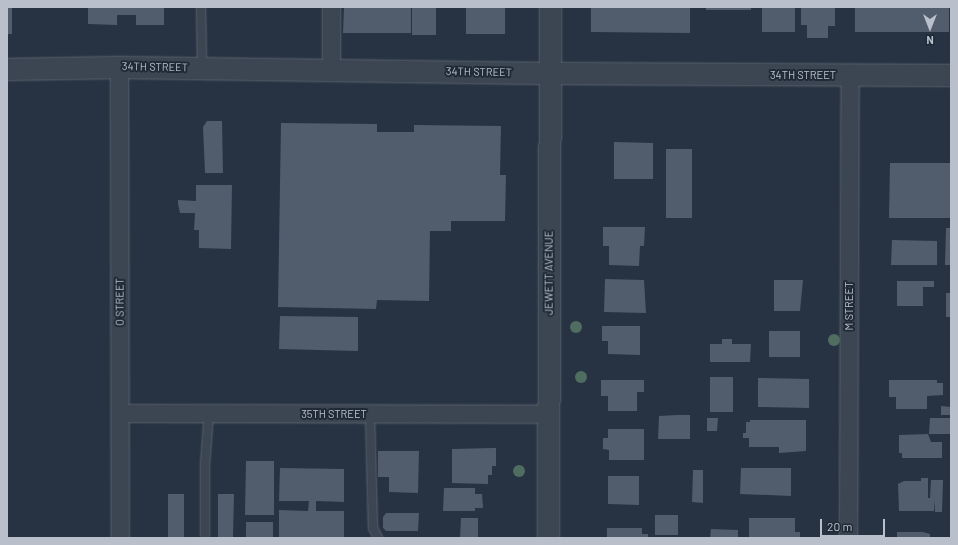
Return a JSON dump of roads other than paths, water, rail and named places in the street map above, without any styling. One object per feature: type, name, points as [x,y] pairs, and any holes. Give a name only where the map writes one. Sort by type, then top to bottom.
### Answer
[{"type":"street","points":[[331,70],[332,7]]},
{"type":"street","name":"JEWETT AVENUE","points":[[548,538],[550,7]]},
{"type":"street","name":"34TH STREET","points":[[7,69],[119,67],[550,73],[951,75]]},
{"type":"street","name":"O STREET","points":[[119,67],[120,538]]},
{"type":"street","name":"M STREET","points":[[848,538],[850,75]]},
{"type":"street","name":"35TH STREET","points":[[120,412],[549,414]]},
{"type":"lane","points":[[201,7],[202,68]]},
{"type":"lane","points":[[205,534],[205,464],[209,413]]},
{"type":"lane","points":[[370,414],[373,528],[378,538]]}]
